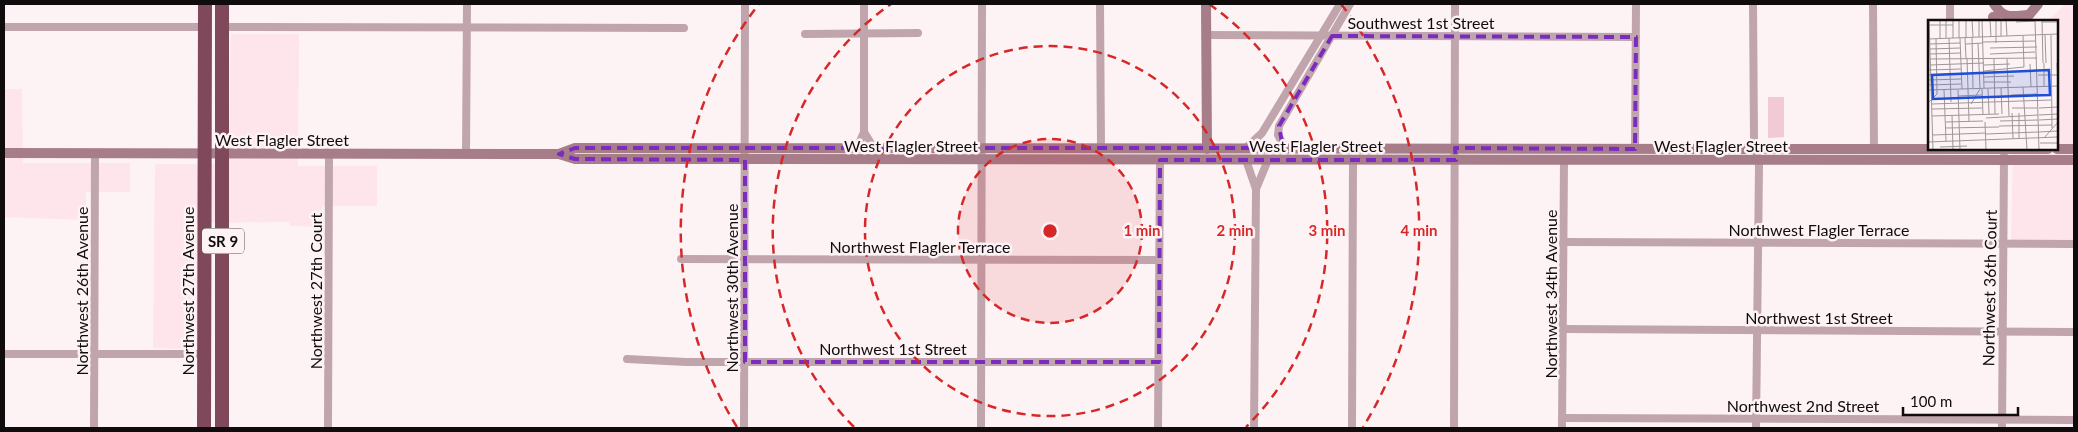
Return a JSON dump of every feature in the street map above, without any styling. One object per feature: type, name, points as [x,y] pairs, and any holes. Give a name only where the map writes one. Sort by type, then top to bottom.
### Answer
[{"type":"highway","name":"SR 9","points":[[204,154],[205,4]]},
{"type":"highway","name":"SR 9","points":[[222,4],[222,428]]},
{"type":"highway","name":"Northwest 27th Avenue","points":[[204,154],[204,428]]},
{"type":"highway","points":[[222,343],[205,354],[222,371]]},
{"type":"main road","points":[[1206,4],[1207,149],[1220,160]]},
{"type":"main road","points":[[1994,4],[1999,12],[2005,16],[2027,18],[2038,4]]},
{"type":"main road","name":"West Flagler Street","points":[[559,154],[575,148],[1928,149]]},
{"type":"main road","points":[[630,160],[650,148]]},
{"type":"main road","points":[[1151,149],[1160,160]]},
{"type":"main road","points":[[2058,149],[2074,149]]},
{"type":"main road","name":"West Flagler Street","points":[[4,153],[559,154],[575,159],[630,160],[2074,160]]},
{"type":"street","points":[[466,154],[467,4]]},
{"type":"street","name":"Northwest 30th Avenue","points":[[744,428],[746,4]]},
{"type":"street","points":[[857,148],[864,132],[864,4]]},
{"type":"street","points":[[980,428],[982,4]]},
{"type":"street","points":[[1100,4],[1101,148]]},
{"type":"street","points":[[1246,148],[1262,133],[1340,4]]},
{"type":"street","points":[[1285,148],[1278,135],[1279,126],[1350,4]]},
{"type":"street","points":[[1454,428],[1455,4]]},
{"type":"street","points":[[1635,149],[1636,4]]},
{"type":"street","points":[[1754,4],[1759,242],[1756,428]]},
{"type":"street","points":[[1873,4],[1874,149]]},
{"type":"street","points":[[1950,4],[1950,20]]},
{"type":"street","points":[[1994,4],[1994,20]]},
{"type":"street","points":[[4,27],[205,27]]},
{"type":"street","points":[[222,27],[684,28]]},
{"type":"street","points":[[805,34],[918,33]]},
{"type":"street","name":"Southwest 1st Street","points":[[1206,35],[1636,37]]},
{"type":"street","points":[[864,132],[874,148]]},
{"type":"street","name":"Northwest 36th Court","points":[[2002,424],[2004,150]]},
{"type":"street","name":"Northwest 26th Avenue","points":[[94,428],[95,154]]},
{"type":"street","name":"Northwest 27th Court","points":[[328,428],[329,154]]},
{"type":"street","points":[[1158,428],[1160,160]]},
{"type":"street","points":[[1246,160],[1256,189],[1254,428]]},
{"type":"street","points":[[1256,189],[1268,160]]},
{"type":"street","points":[[1352,428],[1353,160]]},
{"type":"street","name":"Northwest 34th Avenue","points":[[1562,428],[1564,160]]},
{"type":"street","name":"Northwest Flagler Terrace","points":[[1563,242],[2074,244]]},
{"type":"street","name":"Northwest Flagler Terrace","points":[[681,259],[1159,260]]},
{"type":"street","name":"Northwest 1st Street","points":[[1563,330],[2074,332]]},
{"type":"street","points":[[4,354],[205,354]]},
{"type":"street","name":"Northwest 1st Street","points":[[627,359],[669,359],[686,362],[1159,362]]},
{"type":"street","name":"Northwest 2nd Street","points":[[1562,418],[1756,419],[2002,424],[2074,420]]},
{"type":"highlighted area","points":[[1332,36],[1636,37],[1635,149],[1455,148],[1456,160],[1160,160],[1159,362],[745,362],[745,160],[575,159],[559,154],[575,148],[1283,148],[1279,126]]},
{"type":"shaded area","points":[[2065,4],[2074,4],[2074,242],[2011,240],[2013,150],[2058,150],[2058,20],[2049,20]]},
{"type":"shaded area","points":[[231,34],[299,34],[298,166],[377,166],[377,206],[322,206],[322,227],[290,226],[289,222],[197,223],[197,346],[187,349],[153,348],[155,164],[229,164]]},
{"type":"shaded area","points":[[4,89],[22,89],[23,163],[130,163],[130,192],[86,192],[86,220],[4,217]]},
{"type":"shaded area","points":[[1768,97],[1784,97],[1784,137],[1768,138]]}]
